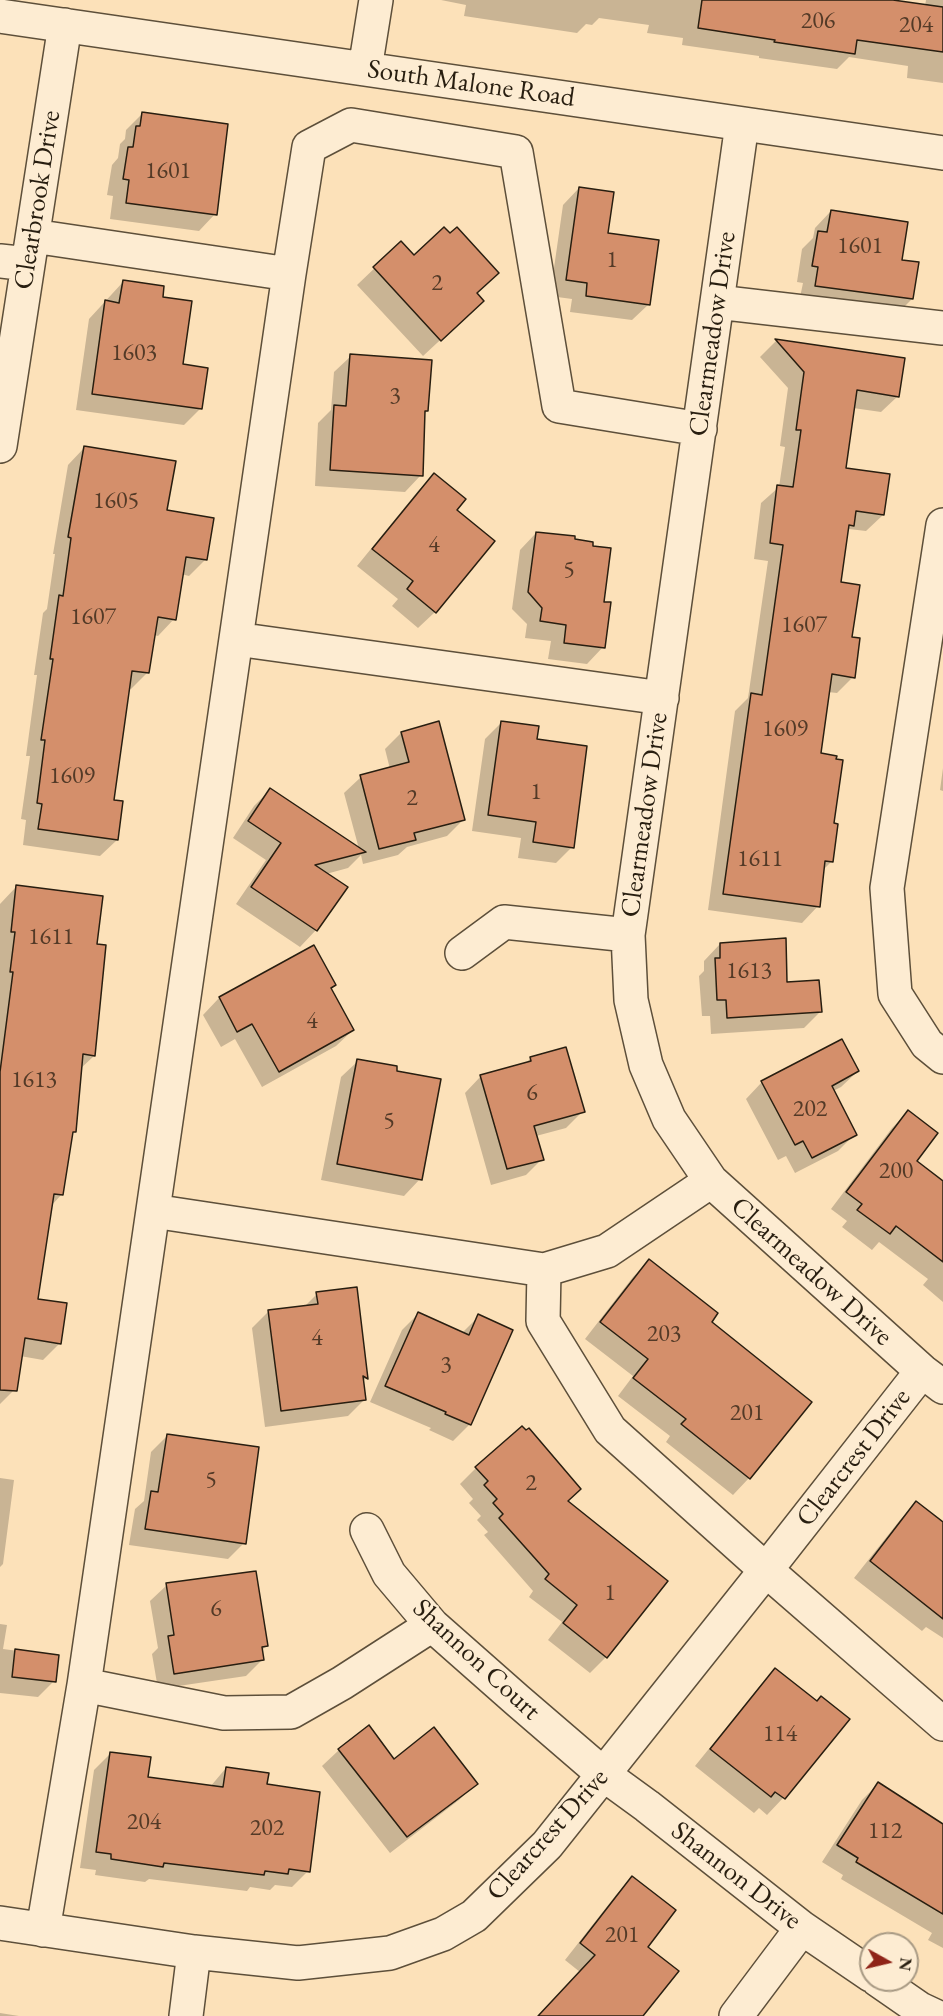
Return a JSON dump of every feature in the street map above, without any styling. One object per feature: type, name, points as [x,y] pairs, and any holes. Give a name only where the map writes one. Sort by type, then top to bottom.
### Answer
[{"type":"street","points":[[365,69],[376,0]]},
{"type":"street","name":"South Malone Road","points":[[0,16],[943,153]]},
{"type":"street","name":"Clearbrook Drive","points":[[0,446],[20,254],[65,25]]},
{"type":"street","name":"Clearmeadow Drive","points":[[742,124],[628,935],[631,1000],[646,1065],[669,1119],[711,1181],[932,1379]]},
{"type":"street","points":[[43,1930],[84,1685],[309,147],[351,125],[516,152],[559,406],[700,429]]},
{"type":"street","points":[[20,254],[289,274]]},
{"type":"street","points":[[717,302],[943,328]]},
{"type":"street","points":[[943,525],[887,888],[895,994],[927,1044],[943,1057]]},
{"type":"street","points":[[236,639],[662,698]]},
{"type":"street","points":[[462,953],[504,922],[628,935]]},
{"type":"street","points":[[153,1211],[544,1270],[607,1251],[711,1181]]},
{"type":"street","points":[[544,1270],[543,1321],[610,1430],[943,1724]]},
{"type":"street","name":"Clearcrest Drive","points":[[0,1923],[194,1952],[298,1963],[390,1953],[443,1934],[474,1916],[547,1845],[766,1570],[932,1379]]},
{"type":"street","name":"Shannon Court","points":[[367,1530],[389,1574],[432,1624],[603,1774]]},
{"type":"street","points":[[84,1685],[224,1713],[291,1712],[342,1683],[432,1624]]},
{"type":"street","name":"Shannon Drive","points":[[603,1774],[802,1928],[859,1967]]},
{"type":"street","points":[[736,2016],[802,1928]]},
{"type":"street","points":[[186,2016],[194,1952]]},
{"type":"street","points":[[895,1992],[935,2016]]},
{"type":"building","points":[[702,0],[893,0],[943,7],[943,52],[857,40],[855,54],[698,28]]},
{"type":"building","points":[[142,112],[228,124],[217,215],[126,203],[129,180],[123,179],[128,147],[133,147],[136,126],[140,126]]},
{"type":"building","points":[[579,187],[614,192],[608,233],[659,240],[650,305],[586,296],[587,283],[566,280]]},
{"type":"building","points":[[831,210],[908,222],[902,260],[919,262],[913,299],[815,286],[818,267],[812,266],[818,231],[827,232]]},
{"type":"building","points":[[444,227],[450,233],[457,227],[499,273],[477,293],[484,301],[441,341],[373,267],[401,241],[414,255]]},
{"type":"building","points":[[123,280],[164,286],[163,297],[192,301],[183,364],[208,368],[202,409],[92,394],[105,300],[119,303]]},
{"type":"building","points":[[775,339],[905,358],[899,397],[857,390],[846,468],[890,474],[884,515],[856,511],[854,526],[849,525],[841,582],[860,585],[852,637],[860,638],[855,678],[832,674],[821,753],[837,756],[836,759],[843,760],[834,823],[838,824],[833,862],[825,861],[820,907],[723,894],[751,693],[762,695],[783,545],[770,543],[777,485],[793,487],[801,430],[796,430],[804,372]]},
{"type":"building","points":[[350,354],[432,360],[428,411],[425,411],[423,476],[330,470],[334,405],[346,406]]},
{"type":"building","points":[[84,446],[176,461],[167,510],[214,518],[207,560],[186,557],[176,620],[158,617],[149,673],[132,671],[114,800],[123,801],[118,840],[38,829],[42,804],[37,803],[45,740],[41,740],[53,659],[50,659],[59,595],[63,596],[71,538],[68,537]]},
{"type":"building","points":[[434,473],[466,499],[457,510],[495,541],[436,613],[407,589],[413,581],[372,549]]},
{"type":"building","points":[[536,532],[575,536],[575,539],[593,542],[593,546],[611,548],[604,602],[611,602],[605,648],[564,643],[566,625],[540,621],[542,608],[528,592]]},
{"type":"building","points":[[439,721],[465,820],[414,833],[416,840],[379,849],[360,775],[409,762],[401,732]]},
{"type":"building","points":[[501,721],[539,726],[537,739],[587,746],[574,848],[533,842],[536,822],[488,815]]},
{"type":"building","points":[[270,788],[366,852],[315,865],[348,887],[317,931],[251,887],[281,843],[248,821]]},
{"type":"building","points":[[16,885],[103,896],[97,944],[106,945],[95,1056],[83,1054],[76,1132],[73,1132],[63,1195],[54,1194],[38,1299],[67,1303],[61,1344],[25,1338],[17,1391],[0,1390],[0,1072],[13,972],[10,972],[15,932],[11,932]]},
{"type":"building","points":[[786,938],[787,982],[819,980],[822,1012],[727,1018],[726,1000],[717,1000],[715,958],[720,958],[720,943]]},
{"type":"building","points":[[314,945],[336,985],[331,988],[354,1030],[279,1072],[252,1024],[237,1032],[219,997]]},
{"type":"building","points":[[842,1039],[859,1071],[832,1086],[857,1135],[812,1158],[803,1141],[795,1145],[761,1081]]},
{"type":"building","points":[[566,1047],[585,1112],[534,1126],[544,1160],[507,1169],[480,1075],[531,1061],[530,1057]]},
{"type":"building","points":[[357,1059],[397,1066],[397,1071],[441,1079],[422,1180],[337,1164]]},
{"type":"building","points":[[908,1110],[938,1133],[917,1161],[943,1181],[943,1262],[896,1226],[890,1234],[857,1210],[862,1204],[846,1192]]},
{"type":"building","points":[[649,1259],[718,1313],[712,1322],[812,1402],[750,1479],[681,1424],[686,1419],[633,1378],[648,1359],[600,1322]]},
{"type":"building","points":[[357,1287],[368,1379],[363,1376],[366,1400],[281,1411],[268,1310],[318,1304],[316,1292]]},
{"type":"building","points":[[418,1312],[469,1335],[478,1314],[513,1330],[471,1425],[385,1386]]},
{"type":"building","points":[[522,1426],[526,1430],[529,1428],[581,1489],[568,1501],[668,1581],[607,1658],[563,1623],[577,1605],[545,1579],[549,1574],[499,1518],[503,1514],[493,1503],[497,1499],[484,1485],[488,1481],[475,1467]]},
{"type":"building","points":[[167,1434],[259,1447],[246,1544],[145,1529],[151,1491],[158,1492]]},
{"type":"building","points":[[916,1501],[943,1522],[943,1619],[870,1561]]},
{"type":"building","points":[[256,1571],[268,1646],[262,1647],[264,1660],[174,1674],[168,1636],[174,1635],[166,1583]]},
{"type":"building","points":[[15,1649],[59,1655],[56,1682],[12,1677]]},
{"type":"building","points":[[775,1668],[817,1701],[821,1696],[850,1719],[785,1799],[775,1792],[771,1797],[710,1749]]},
{"type":"building","points":[[369,1725],[394,1759],[434,1727],[478,1784],[407,1837],[338,1749]]},
{"type":"building","points":[[110,1752],[151,1757],[148,1777],[223,1787],[226,1767],[269,1773],[267,1784],[320,1792],[310,1872],[289,1869],[288,1874],[265,1871],[264,1875],[164,1863],[163,1867],[111,1859],[111,1854],[96,1852]]},
{"type":"building","points":[[878,1782],[943,1824],[943,1914],[856,1862],[858,1858],[837,1845]]},
{"type":"building","points":[[632,1876],[676,1910],[648,1947],[679,1971],[643,2016],[538,2016],[595,1955],[580,1943]]}]
